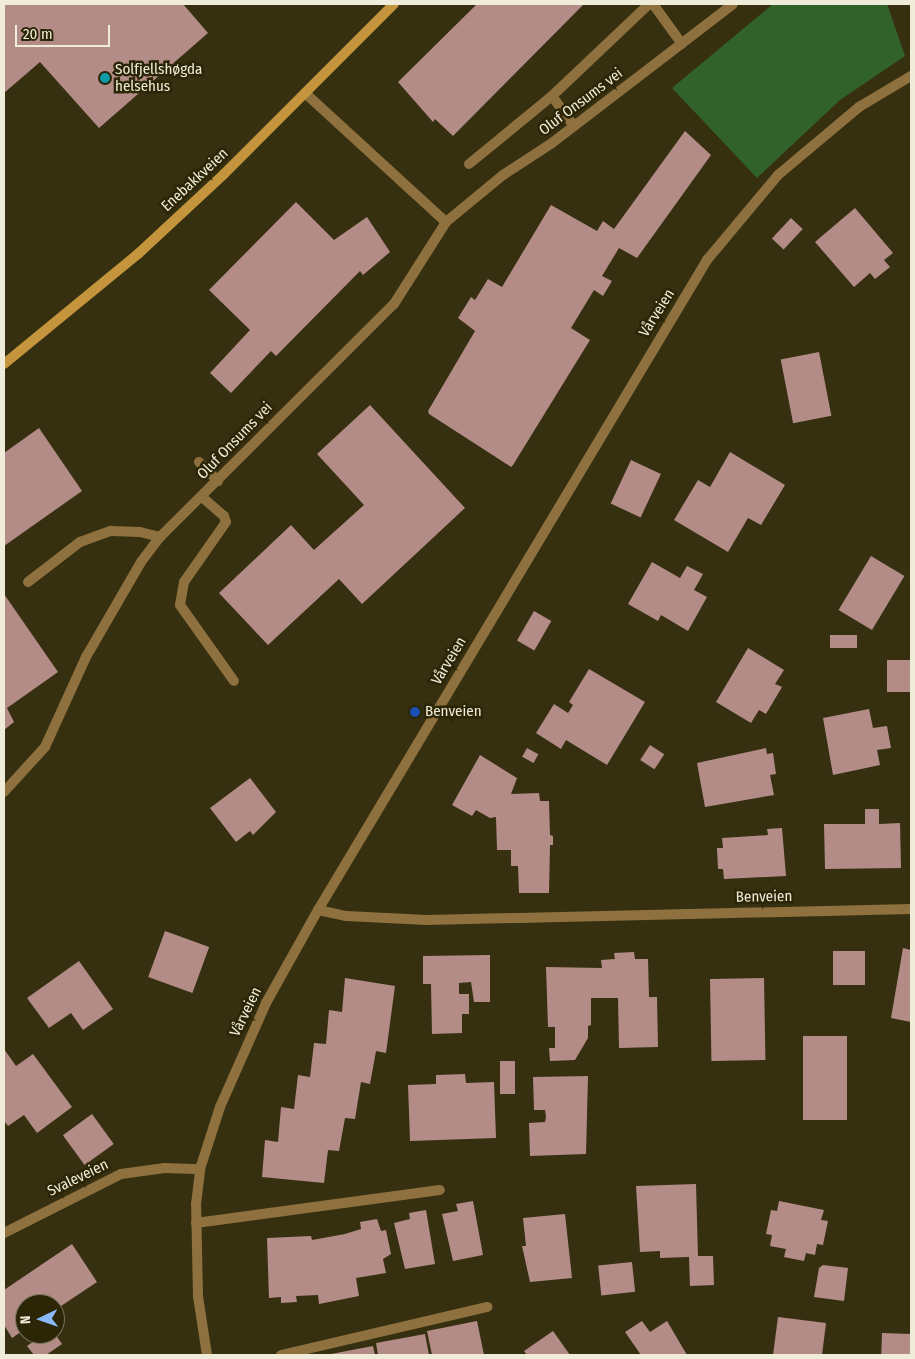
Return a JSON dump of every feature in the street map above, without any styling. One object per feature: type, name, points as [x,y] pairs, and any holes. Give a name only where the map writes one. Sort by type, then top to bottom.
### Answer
[{"type":"main road","name":"Enebakkveien","points":[[4,364],[138,254],[224,174],[394,4]]},
{"type":"street","points":[[469,164],[552,96],[649,4]]},
{"type":"street","points":[[653,4],[682,44]]},
{"type":"street","name":"Oluf Onsums vei","points":[[4,792],[45,747],[66,696],[142,562],[160,537],[218,482],[394,304],[446,222],[503,175],[574,126],[733,4]]},
{"type":"street","name":"Vårveien","points":[[207,1355],[198,1296],[196,1223],[200,1169],[220,1107],[242,1053],[266,1003],[318,910],[707,260],[778,175],[860,107],[910,80]]},
{"type":"street","points":[[305,93],[446,222]]},
{"type":"street","points":[[552,96],[574,126]]},
{"type":"street","points":[[199,462],[218,482]]},
{"type":"street","points":[[202,497],[224,516],[226,522],[184,582],[180,605],[234,681]]},
{"type":"street","points":[[28,582],[80,542],[111,531],[140,532],[160,537]]},
{"type":"street","name":"Benveien","points":[[318,910],[346,916],[427,920],[911,909]]},
{"type":"street","name":"Svaleveien","points":[[4,1233],[121,1174],[165,1168],[200,1169]]},
{"type":"street","points":[[196,1223],[440,1190]]},
{"type":"street","points":[[281,1355],[488,1307]]},
{"type":"green space","points":[[773,4],[887,4],[905,56],[840,100],[757,178],[672,88]]},
{"type":"building","name":"Solfjellshøgda helsehus","points":[[4,4],[183,4],[208,33],[99,128],[40,62],[4,93]]},
{"type":"building","points":[[477,4],[584,4],[453,136],[435,119],[433,122],[398,82]]},
{"type":"building","points":[[685,131],[711,155],[637,258],[619,248],[602,276],[612,281],[603,296],[594,290],[571,328],[590,340],[513,465],[511,467],[429,414],[428,411],[475,331],[458,318],[471,297],[475,300],[488,279],[502,287],[551,205],[597,231],[603,221],[614,229]]},
{"type":"building","points":[[296,202],[334,240],[367,217],[390,252],[363,275],[360,271],[276,356],[271,351],[231,393],[210,373],[250,330],[209,290]]},
{"type":"building","points":[[855,208],[893,253],[884,260],[890,267],[875,279],[870,273],[854,287],[815,242]]},
{"type":"building","points":[[791,218],[803,229],[784,249],[772,238]]},
{"type":"building","points":[[819,352],[831,416],[793,423],[781,359]]},
{"type":"building","points":[[370,405],[465,508],[362,604],[339,579],[268,645],[219,593],[291,525],[314,550],[364,505],[317,454]]},
{"type":"building","points":[[39,428],[82,491],[4,546],[4,453]]},
{"type":"building","points":[[730,452],[785,485],[761,525],[748,518],[728,552],[674,520],[698,480],[710,487]]},
{"type":"building","points":[[631,460],[661,474],[641,517],[611,504]]},
{"type":"building","points":[[871,556],[904,576],[872,630],[839,610]]},
{"type":"building","points":[[652,562],[680,578],[687,566],[703,574],[694,590],[707,597],[688,631],[661,615],[658,621],[628,604]]},
{"type":"building","points":[[4,594],[58,672],[7,708],[14,722],[4,730]]},
{"type":"building","points":[[534,611],[551,621],[534,650],[517,640]]},
{"type":"building","points":[[830,635],[857,635],[857,648],[830,648]]},
{"type":"building","points":[[748,648],[784,670],[775,684],[782,687],[766,714],[759,710],[751,723],[716,702]]},
{"type":"building","points":[[887,660],[911,660],[911,692],[887,692]]},
{"type":"building","points":[[589,669],[645,702],[607,765],[566,740],[561,749],[536,733],[554,704],[568,713],[573,705],[569,702]]},
{"type":"building","points":[[869,709],[873,728],[887,726],[891,748],[877,750],[880,765],[833,775],[823,718]]},
{"type":"building","points":[[650,745],[664,754],[654,769],[640,760]]},
{"type":"building","points":[[527,748],[538,754],[534,763],[522,757]]},
{"type":"building","points":[[766,748],[767,754],[773,753],[776,774],[770,775],[774,795],[705,807],[697,763]]},
{"type":"building","points":[[480,755],[517,778],[511,794],[539,793],[540,801],[549,801],[550,835],[553,836],[553,845],[550,845],[549,893],[519,893],[518,866],[511,866],[511,850],[497,850],[496,817],[490,818],[476,810],[472,816],[452,805]]},
{"type":"building","points":[[250,778],[276,812],[253,835],[250,831],[236,842],[210,808]]},
{"type":"building","points":[[865,809],[879,809],[879,824],[900,823],[901,868],[825,869],[824,824],[865,824]]},
{"type":"building","points":[[782,828],[786,876],[724,879],[723,869],[718,869],[717,848],[723,848],[722,838],[768,835],[767,829]]},
{"type":"building","points":[[165,931],[209,947],[192,993],[148,977]]},
{"type":"building","points":[[903,948],[911,950],[911,1022],[891,1018]]},
{"type":"building","points":[[833,951],[865,951],[865,985],[833,985]]},
{"type":"building","points":[[634,952],[635,959],[648,959],[649,997],[657,997],[658,1047],[619,1048],[618,998],[591,998],[591,1025],[588,1026],[588,1038],[575,1060],[550,1061],[549,1048],[555,1048],[555,1027],[548,1027],[546,967],[602,968],[601,960],[615,959],[614,953]]},
{"type":"building","points":[[490,955],[490,1002],[474,1002],[471,982],[459,983],[459,994],[469,994],[469,1014],[462,1014],[462,1033],[432,1034],[431,984],[423,984],[423,956]]},
{"type":"building","points":[[79,961],[113,1009],[83,1030],[71,1013],[49,1028],[27,998]]},
{"type":"building","points":[[345,978],[395,986],[386,1053],[376,1051],[370,1084],[361,1082],[355,1119],[345,1118],[339,1151],[328,1150],[324,1183],[262,1177],[265,1140],[278,1142],[281,1107],[294,1109],[298,1075],[310,1077],[314,1043],[326,1044],[329,1010],[342,1012]]},
{"type":"building","points":[[764,978],[765,1060],[711,1061],[710,979]]},
{"type":"building","points":[[803,1036],[847,1036],[847,1120],[803,1120]]},
{"type":"building","points":[[4,1049],[16,1066],[33,1054],[72,1107],[37,1133],[24,1115],[8,1126],[4,1121]]},
{"type":"building","points":[[500,1061],[515,1061],[515,1094],[500,1094]]},
{"type":"building","points":[[465,1074],[466,1083],[494,1082],[496,1138],[410,1141],[408,1085],[436,1084],[436,1075]]},
{"type":"building","points":[[588,1076],[586,1154],[530,1156],[529,1123],[545,1122],[546,1117],[545,1110],[534,1110],[533,1077]]},
{"type":"building","points":[[92,1114],[114,1144],[85,1165],[63,1135]]},
{"type":"building","points":[[696,1184],[698,1256],[713,1256],[714,1285],[690,1286],[689,1257],[660,1258],[660,1251],[640,1252],[636,1186]]},
{"type":"building","points":[[473,1201],[483,1255],[453,1261],[442,1214],[458,1211],[456,1204]]},
{"type":"building","points":[[779,1201],[824,1210],[821,1220],[828,1221],[823,1245],[817,1244],[815,1255],[806,1253],[804,1261],[784,1257],[786,1249],[770,1246],[772,1235],[766,1234],[771,1210],[777,1211]]},
{"type":"building","points":[[426,1210],[435,1264],[405,1269],[394,1223],[410,1219],[409,1213]]},
{"type":"building","points":[[565,1214],[572,1278],[530,1282],[522,1246],[526,1246],[523,1218]]},
{"type":"building","points":[[377,1219],[381,1231],[386,1230],[391,1254],[383,1259],[386,1273],[356,1278],[359,1296],[319,1304],[318,1295],[296,1296],[297,1302],[281,1303],[281,1297],[269,1298],[267,1238],[311,1236],[312,1240],[361,1229],[360,1222]]},
{"type":"building","points":[[72,1244],[97,1282],[65,1303],[65,1294],[15,1294],[15,1336],[12,1338],[4,1325],[4,1290]]},
{"type":"building","points":[[632,1262],[635,1292],[601,1295],[598,1266]]},
{"type":"building","points":[[823,1265],[848,1268],[844,1301],[814,1297],[819,1268]]},
{"type":"building","points":[[778,1317],[826,1323],[822,1355],[773,1355]]},
{"type":"building","points":[[477,1321],[484,1355],[432,1355],[427,1331]]},
{"type":"building","points":[[642,1321],[650,1332],[667,1321],[687,1355],[641,1355],[625,1332]]},
{"type":"building","points":[[553,1331],[570,1355],[527,1355],[524,1351]]},
{"type":"building","points":[[882,1333],[911,1334],[910,1355],[881,1355]]},
{"type":"building","points":[[425,1334],[429,1355],[378,1355],[376,1343]]},
{"type":"building","points":[[30,1344],[62,1344],[46,1355],[34,1355],[27,1346]]},
{"type":"building","points":[[373,1346],[375,1355],[331,1355],[331,1354]]},
{"type":"place","name":"Solfjellshøgda helsehus","points":[[105,78]]},
{"type":"place","name":"Benveien","points":[[415,712]]}]
